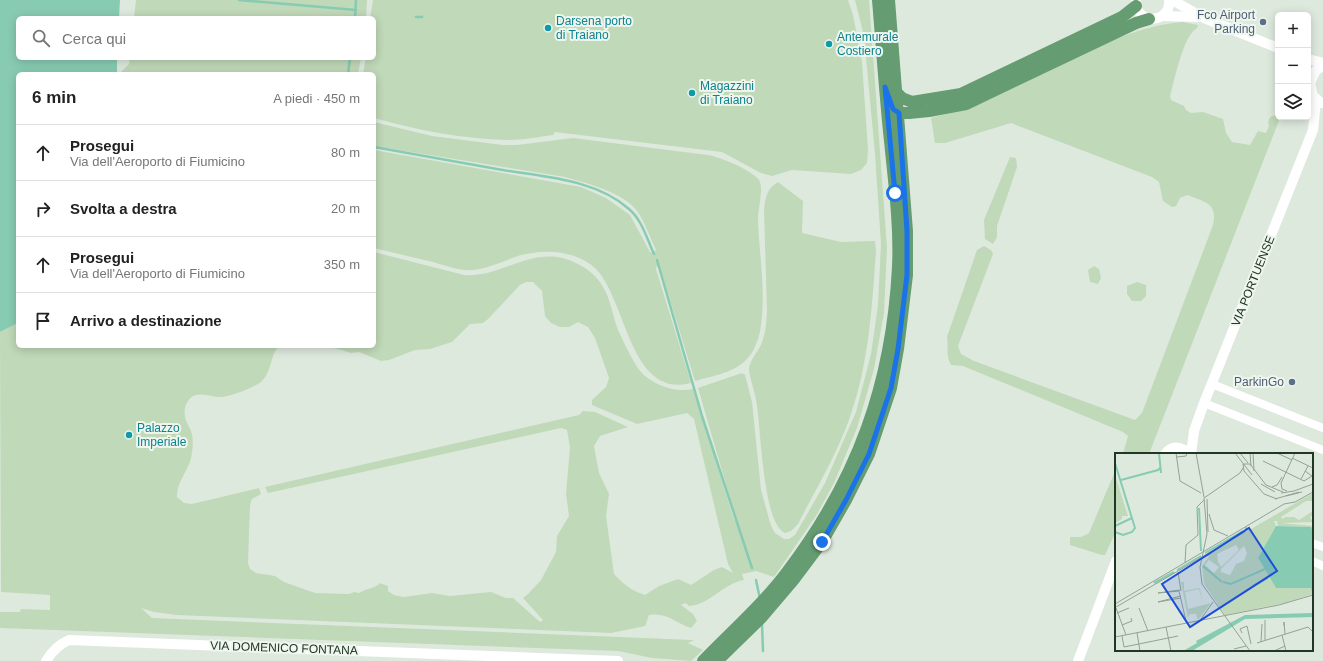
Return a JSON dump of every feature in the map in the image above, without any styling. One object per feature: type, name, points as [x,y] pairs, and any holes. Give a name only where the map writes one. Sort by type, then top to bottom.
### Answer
[{"type":"main road","points":[[702,661],[753,611],[786,573],[811,539],[833,504],[852,467],[882,384],[889,349],[898,266],[895,193],[878,0]]},
{"type":"main road","points":[[718,661],[766,612],[795,578],[822,542],[846,500],[869,454],[891,388],[900,341],[907,275],[907,231],[890,0]]},
{"type":"main road","points":[[885,87],[893,109],[899,113],[928,106],[961,94],[1122,18],[1135,2]]},
{"type":"main road","points":[[897,93],[908,101],[928,106],[966,104],[1136,23],[1149,19]]},
{"type":"street","points":[[1162,16],[1168,10],[1171,0],[1204,18],[1275,47]]},
{"type":"street","points":[[1135,2],[1141,15],[1149,19],[1162,16],[1204,18]]},
{"type":"street","points":[[1311,60],[1323,65]]},
{"type":"street","points":[[1311,70],[1323,65]]},
{"type":"street","points":[[1310,84],[1320,102]]},
{"type":"street","name":"VIA PORTUENSE","points":[[1190,453],[1194,431],[1204,403],[1313,130],[1320,102]]},
{"type":"street","name":"VIA PORTUENSE","points":[[1313,130],[1323,116]]},
{"type":"street","points":[[1212,384],[1323,428]]},
{"type":"street","points":[[1204,403],[1323,450]]},
{"type":"street","name":"VIA PORTUENSE","points":[[1181,448],[1194,431]]},
{"type":"street","points":[[1165,453],[1171,448],[1181,448],[1188,453]]},
{"type":"street","points":[[1313,542],[1323,547]]},
{"type":"street","points":[[1313,561],[1323,566]]},
{"type":"street","points":[[1078,661],[1115,564]]},
{"type":"street","points":[[1087,661],[1088,635]]},
{"type":"street","name":"VIA DOMENICO FONTANA","points":[[46,661],[52,651],[60,644],[69,640],[618,661]]},
{"type":"shaded area","points":[[0,0],[120,0],[119,16],[16,16],[16,60],[117,60],[117,72],[16,72],[16,324],[0,332]]},
{"type":"shaded area","points":[[136,0],[367,0],[366,16],[134,16]]},
{"type":"shaded area","points":[[373,0],[848,0],[853,15],[862,62],[868,150],[867,163],[861,170],[851,174],[792,170],[772,176],[761,173],[722,152],[555,132],[553,135],[519,140],[474,138],[423,130],[376,118],[376,72],[363,72],[366,60],[376,60],[376,16],[370,16]]},
{"type":"shaded area","points":[[855,0],[869,0],[887,248],[884,313],[874,369],[857,428],[834,483],[816,516],[774,577],[756,571],[742,574],[744,580],[730,585],[703,602],[689,606],[686,603],[681,605],[693,614],[697,621],[691,628],[666,616],[655,614],[649,615],[645,626],[611,633],[177,615],[154,612],[141,608],[152,618],[694,640],[688,643],[703,650],[691,661],[652,658],[618,651],[0,628],[0,612],[20,612],[21,609],[50,610],[50,595],[1,592],[0,332],[16,324],[16,348],[278,348],[268,373],[259,383],[242,392],[224,397],[202,394],[194,396],[186,404],[185,408],[186,419],[192,434],[193,447],[189,464],[179,485],[177,497],[184,503],[192,504],[259,488],[261,494],[252,499],[250,505],[248,563],[250,569],[256,573],[275,576],[284,582],[315,593],[359,593],[380,583],[388,586],[388,591],[394,595],[404,597],[432,593],[450,596],[491,592],[506,598],[513,598],[540,622],[543,620],[523,598],[541,580],[556,552],[557,536],[569,516],[566,494],[570,447],[567,430],[561,428],[268,493],[265,487],[579,415],[583,411],[595,412],[628,427],[600,436],[594,446],[599,473],[609,494],[606,516],[614,574],[628,587],[645,595],[659,586],[678,579],[691,585],[714,570],[722,567],[733,573],[728,564],[694,419],[687,413],[637,424],[592,405],[592,400],[606,387],[609,378],[595,338],[588,327],[578,322],[569,327],[560,327],[551,323],[545,316],[542,291],[533,282],[526,282],[520,285],[488,319],[483,323],[470,324],[452,342],[430,349],[415,350],[389,360],[381,361],[359,352],[351,353],[334,348],[376,348],[376,253],[464,275],[492,271],[533,258],[547,256],[561,258],[576,263],[588,270],[598,279],[606,292],[618,330],[631,357],[640,371],[657,384],[664,387],[679,390],[693,389],[734,519],[738,526],[698,388],[742,373],[745,375],[752,402],[761,490],[771,526],[775,533],[784,539],[789,539],[795,535],[825,483],[856,412],[871,354],[878,305],[881,244],[875,154],[864,36]]},
{"type":"shaded area","points":[[1183,22],[1198,25],[1184,49],[1170,96],[1171,100],[1184,106],[1186,110],[1191,113],[1203,112],[1223,119],[1226,133],[1232,142],[1250,145],[1258,131],[1266,133],[1269,126],[1268,122],[1270,117],[1275,115],[1275,120],[1279,120],[1149,453],[1123,453],[1128,436],[1123,432],[963,366],[951,365],[948,354],[947,337],[977,250],[984,246],[991,250],[993,254],[958,346],[961,354],[974,361],[1135,420],[1142,413],[1213,225],[1214,212],[1212,208],[1209,204],[1187,195],[1180,198],[1176,206],[1172,207],[1163,201],[1159,182],[1152,177],[1011,123],[945,143],[935,143],[931,118],[957,111],[1092,49],[1121,37],[1152,27]]},
{"type":"shaded area","points":[[130,60],[361,60],[358,72],[121,72],[129,64]]},
{"type":"shaded area","points":[[376,122],[432,136],[503,145],[517,145],[573,138],[708,155],[728,161],[750,172],[759,180],[761,188],[758,219],[763,299],[760,332],[757,342],[753,351],[742,364],[727,372],[695,381],[661,271],[657,266],[656,269],[691,383],[670,384],[653,375],[640,359],[602,277],[590,264],[573,255],[553,252],[524,254],[484,268],[465,270],[376,248],[376,150],[581,187],[606,198],[630,215],[650,252],[653,253],[656,250],[640,215],[631,204],[614,193],[565,177],[376,146]]},
{"type":"shaded area","points":[[1010,157],[1016,158],[1017,167],[997,226],[997,237],[993,244],[985,239],[984,220]]},
{"type":"shaded area","points":[[778,182],[803,201],[802,233],[841,242],[875,241],[876,251],[866,356],[862,376],[850,417],[833,458],[798,524],[791,531],[785,533],[778,526],[772,513],[768,495],[764,476],[756,402],[749,370],[749,366],[762,342],[767,312],[765,201],[771,187]]},
{"type":"shaded area","points":[[1094,266],[1099,269],[1101,278],[1098,284],[1090,282],[1088,270]]},
{"type":"shaded area","points":[[1137,282],[1146,285],[1146,296],[1141,301],[1132,301],[1127,294],[1127,286]]},
{"type":"shaded area","points":[[1115,471],[1115,533],[1105,555],[1070,545],[1070,537],[1081,537],[1089,533]]},
{"type":"waterway","points":[[239,0],[356,10]]},
{"type":"waterway","points":[[355,16],[356,0]]},
{"type":"waterway","points":[[416,17],[422,17]]},
{"type":"waterway","points":[[348,72],[350,60]]},
{"type":"waterway","points":[[376,147],[566,180],[600,191],[615,199],[634,213],[641,224],[654,254]]},
{"type":"waterway","points":[[657,260],[702,416],[752,568]]},
{"type":"waterway","points":[[756,580],[760,599]]},
{"type":"waterway","points":[[762,624],[763,651]]},
{"type":"place","name":"Fco Airport Parking","points":[[1263,22]]},
{"type":"place","name":"Darsena porto di Traiano","points":[[548,28]]},
{"type":"place","name":"Antemurale Costiero","points":[[829,44]]},
{"type":"place","name":"Magazzini di Traiano","points":[[692,93]]},
{"type":"place","name":"ParkinGo","points":[[1292,382]]},
{"type":"place","name":"Palazzo Imperiale","points":[[129,435]]},
{"type":"route","points":[[822,542],[846,500],[869,454],[878,429],[891,388],[904,311],[907,275],[907,231],[899,113],[893,109],[885,87],[895,193]]}]
